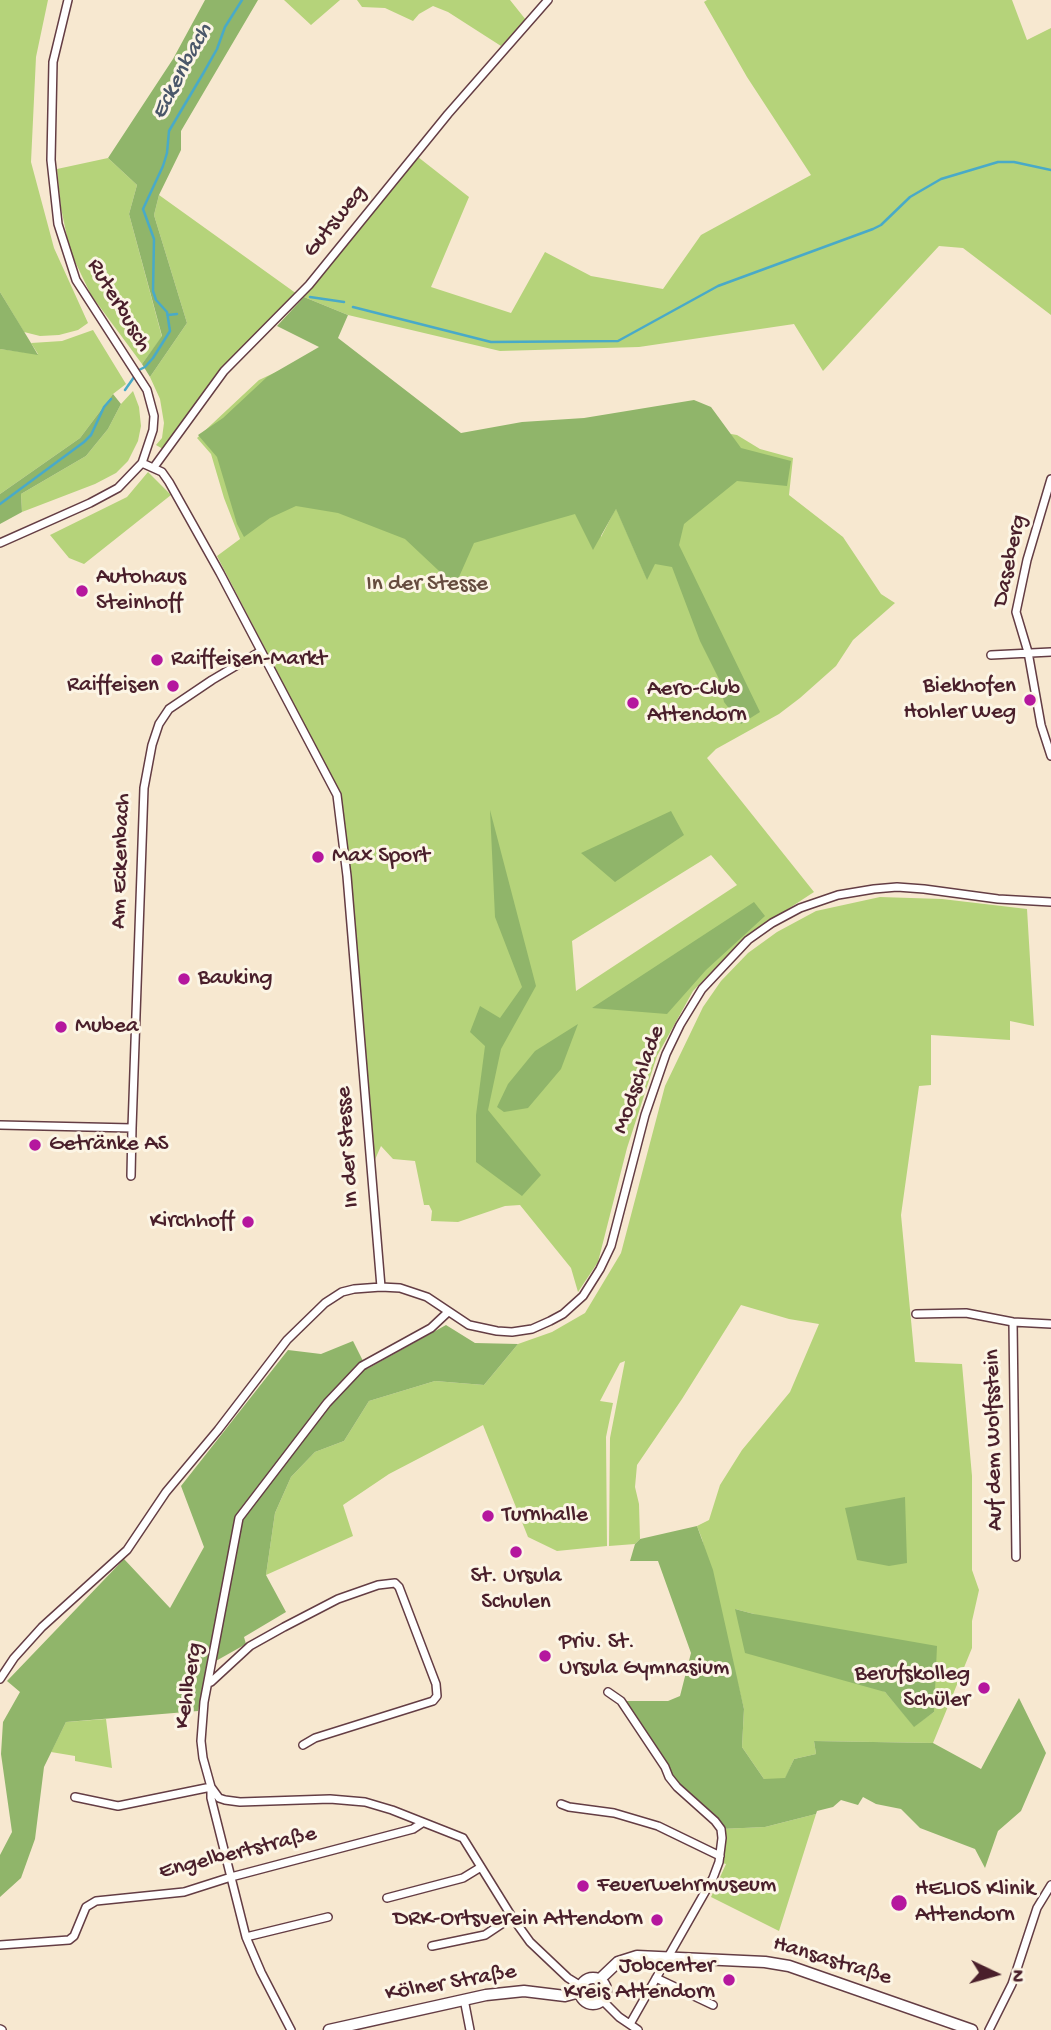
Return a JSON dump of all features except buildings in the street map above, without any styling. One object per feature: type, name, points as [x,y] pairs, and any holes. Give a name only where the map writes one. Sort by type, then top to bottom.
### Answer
[{"type":"main road","name":"Hansastraße","points":[[599,1980],[618,1962],[637,1955],[765,1962],[789,1966],[972,2030]]},
{"type":"main road","points":[[591,1978],[599,1980],[606,1989],[602,2000],[595,2004],[587,2002],[580,1989],[591,1978]]},
{"type":"main road","name":"Kölner Straße","points":[[330,2030],[464,1999],[524,1991],[565,1996],[580,1989]]},
{"type":"street","name":"Ruterbusch","points":[[68,0],[53,62],[51,160],[58,224],[76,280],[151,398],[154,416],[149,446],[142,463]]},
{"type":"street","name":"Gutsweg","points":[[155,467],[224,371],[309,285],[448,114],[548,0]]},
{"type":"street","points":[[0,543],[104,496],[131,477],[142,463],[155,467]]},
{"type":"street","name":"In der Stesse","points":[[155,467],[166,476],[184,506],[339,802],[381,1287]]},
{"type":"street","name":"Daseberg","points":[[1051,479],[1027,560],[1016,612],[1028,652],[1041,725],[1051,756]]},
{"type":"street","name":"Am Eckenbach","points":[[131,1176],[144,788],[152,745],[159,724],[169,709],[261,651]]},
{"type":"street","points":[[991,655],[1051,652]]},
{"type":"street","name":"Modschlade","points":[[381,1287],[413,1291],[427,1297],[469,1325],[497,1331],[533,1329],[556,1317],[583,1296],[611,1246],[645,1115],[666,1054],[680,1025],[709,979],[748,940],[772,923],[800,908],[838,895],[897,887],[998,899],[1051,902]]},
{"type":"street","points":[[0,1125],[132,1128]]},
{"type":"street","points":[[0,1679],[14,1657],[42,1627],[127,1550],[166,1492],[287,1340],[316,1310],[342,1292],[381,1287]]},
{"type":"street","name":"Kehlberg","points":[[291,2030],[246,1937],[211,1798],[201,1741],[201,1721],[239,1518],[327,1403],[362,1366],[430,1328],[448,1312]]},
{"type":"street","points":[[916,1314],[966,1313],[1013,1322],[1051,1324]]},
{"type":"street","name":"Auf dem Wolfsstein","points":[[1013,1322],[1016,1557]]},
{"type":"street","points":[[208,1686],[216,1675],[250,1646],[284,1627],[338,1599],[395,1583],[399,1587],[436,1684],[437,1696],[433,1701],[314,1738],[303,1745]]},
{"type":"street","points":[[607,1692],[621,1700],[677,1787],[721,1829],[722,1838],[713,1878],[630,2024]]},
{"type":"street","points":[[75,1797],[118,1806],[211,1787],[219,1798],[231,1802],[330,1799],[365,1802],[392,1810],[463,1838],[512,1917],[540,1953],[580,1989]]},
{"type":"street","points":[[561,1804],[614,1813],[659,1826],[720,1856]]},
{"type":"street","name":"Engelbertstraße","points":[[0,1945],[69,1940],[74,1936],[86,1907],[96,1900],[184,1892],[422,1824]]},
{"type":"street","points":[[387,1898],[463,1878],[481,1867]]},
{"type":"street","points":[[989,2030],[1012,1984],[1037,1908],[1051,1885]]},
{"type":"street","points":[[246,1937],[328,1917]]},
{"type":"street","points":[[432,1946],[485,1935],[512,1917]]},
{"type":"street","points":[[656,1978],[713,2005]]},
{"type":"street","points":[[464,1999],[470,2030]]},
{"type":"street","points":[[602,2000],[619,2017],[638,2030]]},
{"type":"green space","points":[[0,0],[48,0],[36,57],[31,162],[54,248],[88,323],[78,330],[59,335],[40,336],[24,332],[0,292]]},
{"type":"green space","points":[[205,0],[258,0],[181,131],[181,150],[159,195],[154,215],[187,323],[150,377],[142,364],[162,336],[129,214],[137,185],[108,158],[173,59]]},
{"type":"green space","points":[[284,0],[340,0],[311,25]]},
{"type":"green space","points":[[357,0],[510,0],[526,20],[501,46],[448,12],[433,6],[413,21],[385,8],[362,7]]},
{"type":"green space","points":[[1012,0],[1027,40],[1051,28],[1051,315],[963,248],[939,246],[823,371],[794,324],[639,347],[500,351],[348,315],[304,297],[418,157],[469,197],[431,287],[511,313],[545,252],[591,276],[663,289],[701,235],[811,175],[747,77],[704,2]]},
{"type":"green space","points":[[108,158],[137,185],[129,214],[162,337],[142,364],[91,295],[70,251],[61,208],[57,169]]},
{"type":"green space","points":[[159,195],[297,294],[221,368],[163,449],[156,445],[162,438],[164,423],[160,399],[150,377],[187,323],[154,215]]},
{"type":"green space","points":[[0,292],[31,343],[38,355],[0,349]]},
{"type":"green space","points":[[304,297],[348,315],[338,338],[461,433],[522,422],[584,418],[694,400],[711,407],[741,448],[791,461],[787,486],[737,481],[684,524],[679,545],[760,712],[741,724],[724,702],[719,679],[700,641],[672,567],[655,564],[647,580],[616,509],[593,550],[575,514],[474,543],[455,586],[405,539],[338,513],[296,506],[270,518],[244,537],[237,524],[217,457],[198,435],[223,418],[267,377],[319,347],[277,326]]},
{"type":"green space","points":[[93,330],[126,384],[113,394],[80,438],[0,494],[0,349],[38,354],[31,343],[62,341]]},
{"type":"green space","name":"In der Stesse","points":[[289,366],[445,437],[701,429],[737,435],[760,449],[793,458],[789,495],[843,537],[881,594],[895,603],[853,640],[836,666],[800,698],[779,714],[716,749],[707,758],[814,892],[765,924],[727,956],[693,991],[657,1056],[627,1148],[598,1262],[578,1292],[571,1268],[520,1205],[505,1206],[458,1222],[431,1221],[432,1211],[429,1205],[424,1205],[415,1161],[393,1159],[381,1146],[373,1164],[340,793],[217,556],[240,539],[211,454],[197,438],[259,380]],"holes":[[[650,498],[647,579],[616,508],[601,537],[602,504]],[[711,855],[737,885],[576,991],[572,941]]]},
{"type":"green space","points":[[133,391],[139,407],[141,426],[138,441],[128,461],[116,473],[95,484],[22,512],[21,494],[86,456],[108,429],[121,404]]},
{"type":"green space","points":[[113,394],[121,404],[108,429],[86,456],[21,494],[22,512],[0,524],[0,494],[80,438]]},
{"type":"green space","points":[[148,472],[171,495],[84,564],[69,558],[50,535],[127,497]]},
{"type":"green space","points":[[490,810],[536,986],[501,1049],[488,1110],[541,1175],[522,1196],[476,1162],[476,1115],[485,1046],[470,1032],[480,1006],[500,1018],[522,987],[495,917]]},
{"type":"green space","points":[[671,811],[684,835],[615,882],[581,853]]},
{"type":"green space","points":[[880,897],[942,899],[1027,909],[1034,1026],[1010,1021],[1010,1040],[931,1035],[931,1085],[919,1086],[901,1215],[915,1362],[962,1364],[972,1476],[972,1570],[979,1590],[972,1621],[972,1648],[933,1743],[814,1741],[816,1754],[794,1759],[785,1779],[764,1779],[742,1747],[744,1709],[697,1526],[709,1520],[720,1485],[742,1450],[790,1392],[819,1324],[789,1319],[741,1305],[637,1465],[635,1487],[639,1504],[640,1539],[635,1544],[609,1546],[610,1438],[625,1361],[620,1363],[600,1401],[613,1403],[606,1437],[607,1546],[557,1551],[528,1537],[483,1425],[389,1474],[343,1505],[353,1536],[266,1575],[275,1513],[291,1477],[315,1452],[344,1441],[369,1401],[435,1381],[484,1385],[518,1344],[552,1332],[585,1313],[621,1253],[665,1086],[703,1007],[721,981],[748,953],[777,932],[816,911]],"holes":[[[735,1609],[754,1614],[934,1712],[914,1726],[885,1692]]]},
{"type":"green space","points":[[754,902],[765,916],[706,970],[667,1014],[592,1008]]},
{"type":"green space","points":[[578,1024],[561,1069],[528,1108],[504,1112],[497,1107],[508,1084],[535,1051]]},
{"type":"green space","points":[[446,1325],[475,1343],[518,1344],[484,1385],[435,1381],[369,1401],[344,1441],[315,1452],[291,1477],[275,1513],[266,1575],[286,1612],[244,1637],[246,1644],[207,1666],[198,1711],[66,1722],[44,1767],[35,1839],[21,1878],[0,1897],[0,1855],[12,1832],[1,1754],[3,1722],[20,1692],[7,1681],[124,1559],[170,1608],[204,1547],[181,1486],[288,1350],[321,1354],[353,1341],[367,1369]]},
{"type":"green space","points":[[905,1497],[907,1563],[889,1566],[857,1560],[845,1508]]},
{"type":"green space","points":[[697,1526],[713,1570],[744,1709],[742,1747],[764,1779],[785,1778],[794,1759],[816,1754],[814,1741],[933,1743],[981,1769],[1019,1698],[1046,1753],[1021,1811],[998,1831],[985,1868],[975,1849],[920,1828],[901,1809],[876,1804],[863,1797],[858,1805],[841,1800],[833,1807],[817,1811],[816,1814],[765,1827],[721,1829],[677,1787],[621,1701],[668,1701],[680,1696],[691,1653],[658,1561],[630,1561],[635,1544],[640,1539]]},
{"type":"green space","points":[[735,1609],[937,1646],[934,1712],[914,1727],[885,1692],[745,1653]]},
{"type":"green space","points":[[106,1719],[112,1768],[75,1761],[75,1756],[51,1752],[66,1722]]},
{"type":"green space","points":[[816,1814],[779,1931],[711,1897],[726,1864],[719,1862],[721,1829],[765,1827]]},
{"type":"waterway","name":"Eckenbach","points":[[125,390],[139,370],[153,358],[170,331],[167,312],[156,300],[153,291],[154,239],[143,209],[163,166],[169,131],[242,0]]},
{"type":"waterway","points":[[353,307],[491,342],[618,341],[718,286],[881,225],[910,197],[941,179],[998,162],[1014,162],[1051,170]]},
{"type":"waterway","points":[[310,297],[344,302]]},
{"type":"waterway","points":[[168,315],[177,314]]},
{"type":"waterway","name":"Eckenbach","points":[[0,504],[84,442],[91,435],[104,407],[111,399]]},
{"type":"place","name":"Autohaus Steinhoff","points":[[82,591]]},
{"type":"place","name":"Raiffeisen-Markt","points":[[157,660]]},
{"type":"place","name":"Raiffeisen","points":[[173,686]]},
{"type":"place","name":"Biekhofen Hohler Weg","points":[[1030,700]]},
{"type":"place","name":"Aero-Club Attendorn","points":[[633,703]]},
{"type":"place","name":"Max Sport","points":[[318,857]]},
{"type":"place","name":"Bauking","points":[[184,979]]},
{"type":"place","name":"Mubea","points":[[61,1027]]},
{"type":"place","name":"Getränke AS","points":[[35,1145]]},
{"type":"place","name":"Kirchhoff","points":[[248,1222]]},
{"type":"place","name":"Turnhalle","points":[[488,1516]]},
{"type":"place","name":"St. Ursula Schulen","points":[[516,1552]]},
{"type":"place","name":"Priv. St. Ursula Gymnasium","points":[[545,1656]]},
{"type":"place","name":"Berufskolleg Schüler","points":[[984,1688]]},
{"type":"place","name":"Feuerwehrmuseum","points":[[583,1886]]},
{"type":"place","name":"HELIOS Klinik Attendorn","points":[[899,1903]]},
{"type":"place","name":"DRK-Ortsverein Attendorn","points":[[657,1920]]},
{"type":"place","name":"Jobcenter Kreis Attendorn","points":[[729,1980]]}]
